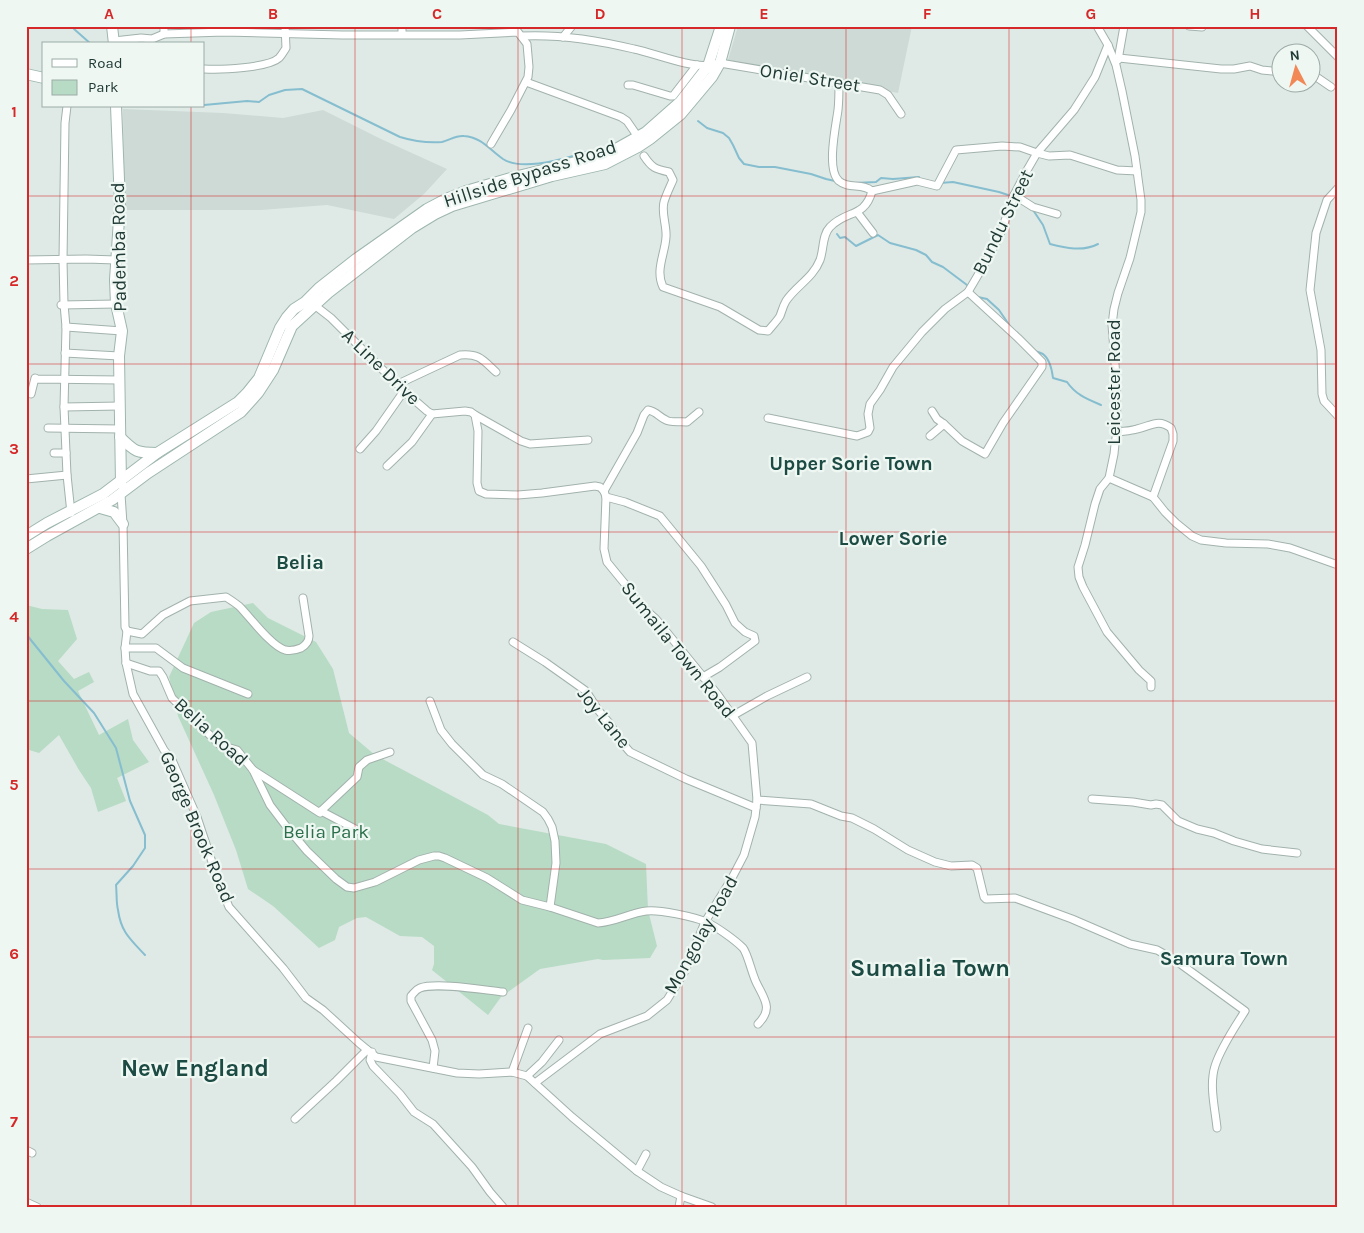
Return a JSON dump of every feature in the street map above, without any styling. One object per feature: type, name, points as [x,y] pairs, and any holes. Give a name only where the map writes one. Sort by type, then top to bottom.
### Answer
[{"type":"main road","points":[[112,26],[114,42]]},
{"type":"main road","name":"Hillside Bypass Road","points":[[72,516],[100,508],[141,478],[241,412],[258,393],[273,370],[292,326],[319,288],[427,209],[466,191],[600,156],[638,137],[668,114],[680,102],[702,65],[721,26]]},
{"type":"main road","name":"Hillside Bypass Road","points":[[72,516],[157,453],[238,402],[259,378],[280,328],[294,309],[310,303],[412,228],[452,206],[482,196],[552,176],[605,164],[650,139],[681,114],[712,77],[720,63],[730,26]]},
{"type":"main road","points":[[26,74],[42,78]]},
{"type":"main road","name":"Pademba Road","points":[[116,108],[120,204],[116,260],[116,304],[122,331],[119,356],[121,494]]},
{"type":"main road","points":[[120,433],[135,451],[157,453]]},
{"type":"main road","points":[[100,508],[114,512],[123,524]]},
{"type":"main road","points":[[26,536],[47,523],[72,516]]},
{"type":"main road","points":[[26,549],[52,533],[72,516]]},
{"type":"main road","points":[[47,523],[52,533]]},
{"type":"street","points":[[342,26],[342,35]]},
{"type":"street","points":[[460,26],[460,34]]},
{"type":"street","points":[[563,37],[572,26]]},
{"type":"street","name":"Leicester Road","points":[[1097,26],[1118,62],[1137,171],[1141,212],[1130,258],[1118,293],[1112,325],[1116,377],[1117,432],[1109,478],[1100,489],[1078,567],[1079,577],[1088,599],[1107,632],[1150,681],[1151,688]]},
{"type":"street","points":[[1124,26],[1118,62],[1221,69],[1250,66],[1272,71]]},
{"type":"street","points":[[1189,26],[1202,27]]},
{"type":"street","points":[[1307,26],[1338,57]]},
{"type":"street","points":[[114,42],[151,42],[164,30],[285,30],[342,35],[402,30],[460,34],[519,32],[607,43],[702,65]]},
{"type":"street","points":[[205,69],[252,66],[266,64],[278,59],[286,48],[285,30]]},
{"type":"street","points":[[491,144],[526,82],[529,72],[527,44],[519,32]]},
{"type":"street","name":"Bundu Street","points":[[768,418],[857,436],[868,432],[870,428],[868,414],[870,404],[893,367],[922,332],[945,309],[968,292],[1000,235],[1014,195],[1037,153],[1074,110],[1095,77],[1108,45]]},
{"type":"street","name":"Oniel Street","points":[[702,65],[720,63],[883,91],[901,114]]},
{"type":"street","points":[[628,85],[673,96],[702,65]]},
{"type":"street","points":[[1322,81],[1331,87]]},
{"type":"street","points":[[526,82],[621,117],[627,121],[638,137]]},
{"type":"street","points":[[839,82],[839,106],[833,151],[835,177],[840,183],[872,190],[917,180],[936,186],[956,150],[1002,146],[1020,148],[1049,156],[1070,154],[1117,170],[1137,171]]},
{"type":"street","points":[[67,108],[62,305],[66,327],[64,407],[67,475],[72,516]]},
{"type":"street","points":[[644,156],[650,166],[657,170],[669,172],[673,180],[664,204],[667,236],[660,274],[663,287],[720,307],[759,330],[768,332],[779,318],[785,302],[810,277],[818,266],[827,231],[836,222],[857,212],[866,205],[870,200],[872,190]]},
{"type":"street","points":[[1338,188],[1327,200],[1316,233],[1310,290],[1321,350],[1322,394],[1324,401],[1338,416]]},
{"type":"street","points":[[1014,195],[1033,207],[1057,214]]},
{"type":"street","points":[[857,212],[873,233]]},
{"type":"street","points":[[26,260],[116,260]]},
{"type":"street","points":[[932,411],[937,419],[962,441],[984,454],[1042,367],[1042,362],[968,292]]},
{"type":"street","name":"A Line Drive","points":[[310,303],[371,357],[404,391],[432,414],[465,411],[475,415]]},
{"type":"street","points":[[62,305],[116,304]]},
{"type":"street","points":[[66,327],[122,331]]},
{"type":"street","points":[[64,352],[119,356]]},
{"type":"street","points":[[398,384],[460,355],[470,354],[478,356],[496,372]]},
{"type":"street","points":[[31,394],[35,378],[119,380]]},
{"type":"street","points":[[360,448],[376,431],[404,391]]},
{"type":"street","points":[[64,407],[119,411]]},
{"type":"street","points":[[605,494],[646,412],[653,411],[671,422],[687,422],[699,412]]},
{"type":"street","points":[[388,466],[412,442],[432,414]]},
{"type":"street","points":[[475,415],[478,431],[477,483],[479,491],[486,494],[518,495],[591,486],[600,487],[605,494],[660,516],[701,566],[735,623],[745,632],[754,636],[755,640],[720,667],[702,677]]},
{"type":"street","points":[[475,415],[530,444],[588,440]]},
{"type":"street","points":[[1117,432],[1137,429],[1155,423],[1161,423],[1171,428],[1174,434],[1173,441],[1153,497]]},
{"type":"street","points":[[930,436],[944,424]]},
{"type":"street","points":[[48,428],[120,433]]},
{"type":"street","points":[[54,453],[66,453]]},
{"type":"street","points":[[26,479],[67,475]]},
{"type":"street","points":[[1109,478],[1153,497],[1164,512],[1176,523],[1192,536],[1201,540],[1226,543],[1268,544],[1290,548],[1338,565]]},
{"type":"street","name":"George Brook Road","points":[[121,494],[125,626],[127,632],[125,648],[132,694],[164,750],[172,760],[197,817],[219,883],[230,907],[283,968],[306,998],[323,1010],[376,1057],[457,1073],[512,1072],[527,1076],[572,1117],[637,1171],[661,1187],[712,1207]]},
{"type":"street","name":"Sumaila Town Road","points":[[605,494],[604,550],[607,562],[636,601],[656,619],[718,695],[752,743],[756,808]]},
{"type":"street","points":[[127,632],[142,634],[163,615],[190,601],[226,597],[237,605],[275,645],[285,650],[291,650],[300,648],[309,641],[310,636],[303,598]]},
{"type":"street","name":"Joy Lane","points":[[513,642],[586,691],[598,710],[611,725],[617,737],[630,752],[686,779],[756,808]]},
{"type":"street","points":[[125,648],[156,648],[183,668],[248,694]]},
{"type":"street","name":"Belia Road","points":[[126,663],[150,671],[159,671],[172,698],[184,711],[220,745],[237,750],[253,770],[270,805],[286,826],[336,880],[347,887],[354,888],[375,882],[419,860],[434,856],[445,858],[487,878],[522,900],[550,907]]},
{"type":"street","points":[[732,716],[767,696],[807,677]]},
{"type":"street","points":[[430,701],[440,730],[452,744],[483,775],[502,784],[543,812],[548,819],[555,841],[556,863],[550,907],[598,924],[648,910],[705,922],[744,949],[754,978],[767,1005],[767,1012],[758,1024]]},
{"type":"street","points":[[321,811],[357,777],[359,767],[367,760],[390,752]]},
{"type":"street","points":[[253,770],[320,813],[321,811],[359,832]]},
{"type":"street","points":[[1092,799],[1162,805],[1178,821],[1197,828],[1234,841],[1262,848],[1298,853]]},
{"type":"street","points":[[757,800],[811,804],[841,816],[852,818],[908,850],[935,862],[951,866],[972,865],[977,868],[986,899],[1015,898],[1130,944],[1156,950],[1175,960],[1245,1011],[1215,1066],[1213,1088],[1217,1128]]},
{"type":"street","name":"Mongolay Road","points":[[536,1083],[600,1034],[647,1016],[667,1000],[685,971],[705,922],[744,855],[751,834],[756,808]]},
{"type":"street","points":[[433,1068],[435,1051],[432,1040],[411,1001],[411,996],[416,990],[428,986],[443,986],[503,992]]},
{"type":"street","points":[[512,1072],[528,1028]]},
{"type":"street","points":[[527,1076],[542,1062],[559,1040]]},
{"type":"street","points":[[295,1119],[369,1051]]},
{"type":"street","points":[[369,1051],[373,1066],[400,1094],[414,1112],[433,1124],[472,1167],[503,1207]]},
{"type":"street","points":[[637,1171],[646,1154]]},
{"type":"street","points":[[679,1207],[681,1196]]},
{"type":"street","points":[[26,1202],[37,1207]]},
{"type":"shaded area","points":[[738,26],[912,26],[898,93],[728,60]]},
{"type":"shaded area","points":[[123,109],[223,113],[283,118],[323,110],[447,169],[424,194],[394,219],[327,205],[261,210],[124,210]]},
{"type":"green space","name":"Belia Park","points":[[253,603],[268,618],[316,642],[333,669],[349,733],[375,755],[488,815],[499,824],[606,844],[646,864],[648,910],[657,946],[650,958],[598,959],[540,969],[501,997],[488,1015],[432,970],[434,946],[422,937],[400,936],[366,917],[357,918],[339,927],[335,940],[319,948],[273,906],[248,889],[236,850],[214,795],[178,716],[169,677],[194,623],[211,612]]},
{"type":"green space","points":[[26,605],[42,609],[68,610],[77,639],[58,661],[74,679],[89,672],[94,682],[78,691],[99,735],[128,719],[133,740],[149,762],[117,778],[126,801],[98,812],[91,788],[59,735],[39,753],[26,749]]},
{"type":"waterway","points":[[74,29],[89,42]]},
{"type":"waterway","points":[[205,105],[247,101],[259,102],[269,95],[285,90],[302,89],[400,137],[410,140],[437,142],[458,136],[470,137],[480,141],[503,159],[512,163],[533,164],[546,162],[589,151]]},
{"type":"waterway","points":[[698,121],[707,128],[723,133],[729,138],[744,164],[759,167],[775,167],[835,181]]},
{"type":"waterway","points":[[855,183],[876,182],[881,178],[919,177],[919,179]]},
{"type":"waterway","points":[[940,183],[953,182],[1011,196]]},
{"type":"waterway","points":[[1033,210],[1043,225],[1050,244],[1080,249],[1098,244]]},
{"type":"waterway","points":[[837,234],[840,238],[845,237],[856,246],[878,235],[890,243],[916,250],[926,255],[932,262],[943,267],[967,285],[968,288]]},
{"type":"waterway","points":[[978,297],[987,299],[999,310],[1012,329]]},
{"type":"waterway","points":[[1035,351],[1043,354],[1047,359],[1053,378],[1067,382],[1086,399],[1101,405]]},
{"type":"waterway","points":[[26,634],[64,681],[94,713],[116,748],[130,801],[145,835],[145,848],[133,866],[116,885],[117,907],[124,930],[145,955]]},
{"type":"district","name":"Upper Sorie Town","points":[[851,463]]},
{"type":"district","name":"Lower Sorie","points":[[893,538]]},
{"type":"district","name":"Belia","points":[[300,562]]},
{"type":"district","name":"Samura Town","points":[[1224,958]]},
{"type":"district","name":"Sumalia Town","points":[[930,968]]},
{"type":"district","name":"New England","points":[[195,1068]]}]
